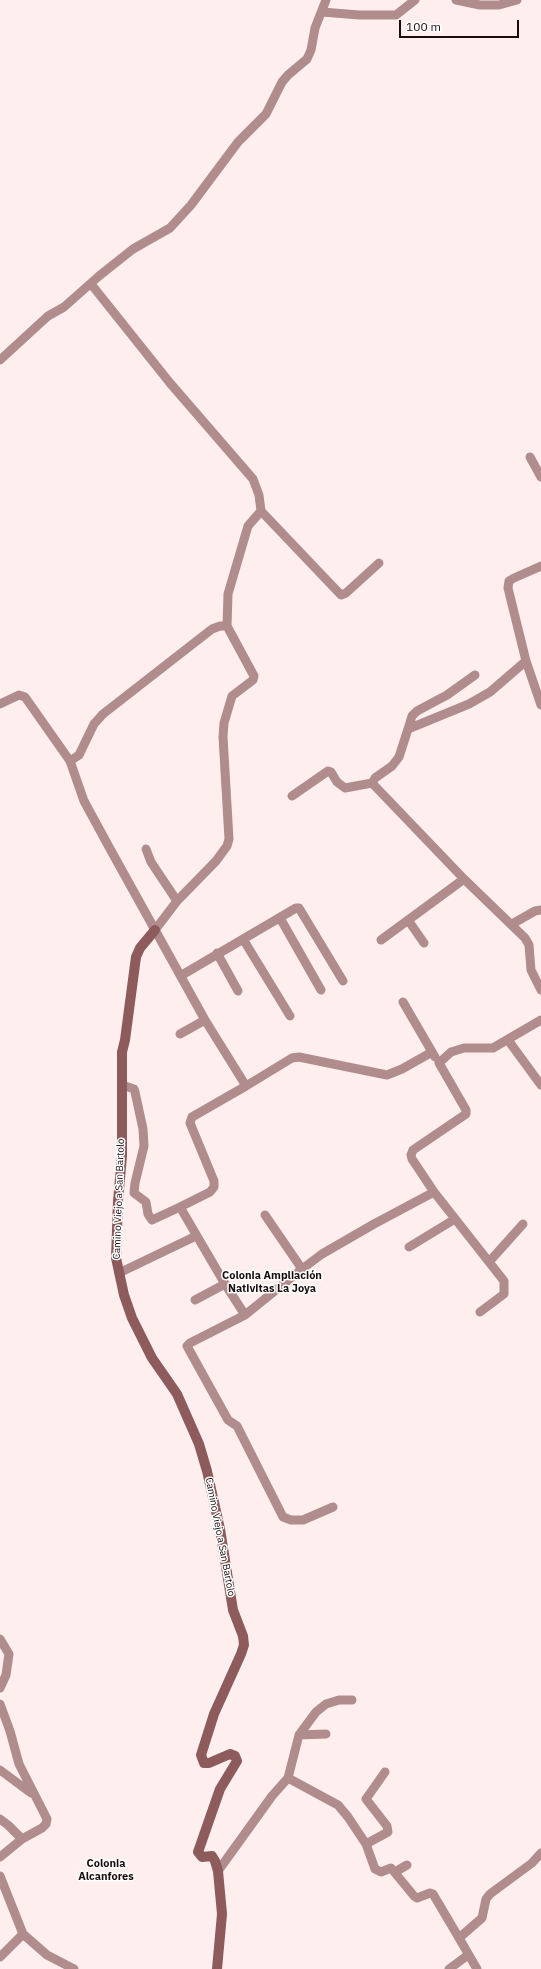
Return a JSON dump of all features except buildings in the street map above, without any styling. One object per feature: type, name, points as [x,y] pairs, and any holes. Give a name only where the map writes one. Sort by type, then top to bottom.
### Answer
[{"type":"street","points":[[0,360],[48,316],[64,307],[133,249],[170,228],[191,205],[238,142],[266,114],[285,79],[307,59],[311,50],[315,28],[326,0]]},
{"type":"street","points":[[322,12],[359,15],[396,15],[415,0]]},
{"type":"street","points":[[456,0],[480,5],[499,5],[517,0]]},
{"type":"street","points":[[91,284],[170,383],[252,479],[258,489],[261,511],[341,595],[346,593],[379,563]]},
{"type":"street","points":[[530,456],[541,477]]},
{"type":"street","points":[[70,761],[79,755],[94,724],[103,714],[212,629],[220,626],[227,626],[228,594],[248,526],[261,511]]},
{"type":"street","points":[[541,566],[509,581],[508,588],[526,661],[541,705]]},
{"type":"street","name":"Camino Viejo a San Bartolo","points":[[218,1871],[212,1856],[202,1857],[198,1852],[220,1789],[237,1761],[235,1756],[230,1754],[204,1763],[201,1755],[214,1714],[241,1654],[244,1645],[243,1636],[233,1610],[220,1529],[207,1471],[199,1444],[176,1394],[152,1358],[132,1318],[124,1295],[119,1273],[116,1245],[122,1156],[121,1060],[134,967],[140,948],[176,901],[220,855],[227,846],[229,838],[223,737],[224,724],[232,696],[253,680],[254,676],[227,626]]},
{"type":"street","points":[[408,730],[469,704],[490,692],[526,661]]},
{"type":"street","points":[[292,796],[328,771],[331,772],[337,782],[345,788],[372,783],[375,778],[392,766],[400,757],[412,716],[417,711],[447,695],[475,675]]},
{"type":"street","points":[[0,704],[19,695],[25,698],[70,761],[84,800],[154,930],[182,975],[205,1020],[246,1086]]},
{"type":"street","points":[[372,783],[464,879],[525,938],[529,945],[531,970],[541,990]]},
{"type":"street","points":[[146,849],[151,862],[176,901]]},
{"type":"street","points":[[381,940],[464,879]]},
{"type":"street","points":[[182,975],[296,908],[299,908],[344,981]]},
{"type":"street","points":[[512,924],[535,911],[541,910]]},
{"type":"street","points":[[280,918],[321,990]]},
{"type":"street","points":[[408,920],[424,943]]},
{"type":"street","points":[[243,939],[290,1016]]},
{"type":"street","points":[[218,953],[238,991]]},
{"type":"street","points":[[403,1002],[466,1110],[466,1114],[413,1150],[411,1155],[412,1159],[434,1192],[504,1281],[504,1294],[480,1312]]},
{"type":"street","points":[[180,1034],[205,1020]]},
{"type":"street","points":[[439,1063],[451,1052],[475,1047],[488,1049],[508,1040],[541,1020]]},
{"type":"street","points":[[508,1040],[541,1084]]},
{"type":"street","points":[[122,1085],[134,1089],[143,1129],[144,1146],[135,1183],[134,1194],[146,1202],[148,1214],[152,1220],[210,1192],[214,1187],[214,1181],[190,1123],[192,1117],[292,1058],[299,1057],[387,1075],[402,1069],[432,1052]]},
{"type":"street","points":[[333,1507],[303,1520],[291,1520],[283,1517],[237,1426],[228,1420],[188,1350],[188,1346],[190,1343],[245,1315],[302,1269],[374,1224],[434,1192]]},
{"type":"street","points":[[180,1207],[196,1236],[245,1315]]},
{"type":"street","points":[[265,1214],[302,1269]]},
{"type":"street","points":[[409,1247],[455,1220]]},
{"type":"street","points":[[489,1262],[522,1224]]},
{"type":"street","points":[[119,1273],[196,1236]]},
{"type":"street","points":[[195,1300],[225,1284]]},
{"type":"street","points":[[0,1639],[9,1654],[6,1675],[0,1688]]},
{"type":"street","points":[[217,1969],[222,1914],[218,1871],[272,1796],[288,1778],[299,1735],[316,1712],[326,1704],[339,1700],[352,1700]]},
{"type":"street","points":[[0,1704],[10,1731],[19,1764],[47,1819],[46,1824],[22,1839],[0,1857]]},
{"type":"street","points":[[299,1735],[326,1734]]},
{"type":"street","points":[[0,1770],[33,1794]]},
{"type":"street","points":[[366,1844],[388,1832],[387,1826],[366,1799],[385,1772]]},
{"type":"street","points":[[288,1778],[338,1805],[366,1844],[375,1870],[381,1872],[392,1868],[414,1896],[418,1898],[430,1893],[433,1894],[477,1969]]},
{"type":"street","points":[[0,1819],[22,1839]]},
{"type":"street","points":[[459,1938],[482,1918],[486,1899],[490,1894],[532,1863],[541,1853]]},
{"type":"street","points":[[396,1872],[407,1865]]},
{"type":"street","points":[[0,1876],[23,1934],[47,1955],[74,1969]]},
{"type":"street","points":[[0,1957],[23,1934]]},
{"type":"street","points":[[449,1969],[468,1955]]},
{"type":"district","name":"Colonia Ampliación Nativitas La Joya","points":[[272,1282]]},
{"type":"district","name":"Colonia Alcanfores","points":[[106,1870]]}]
